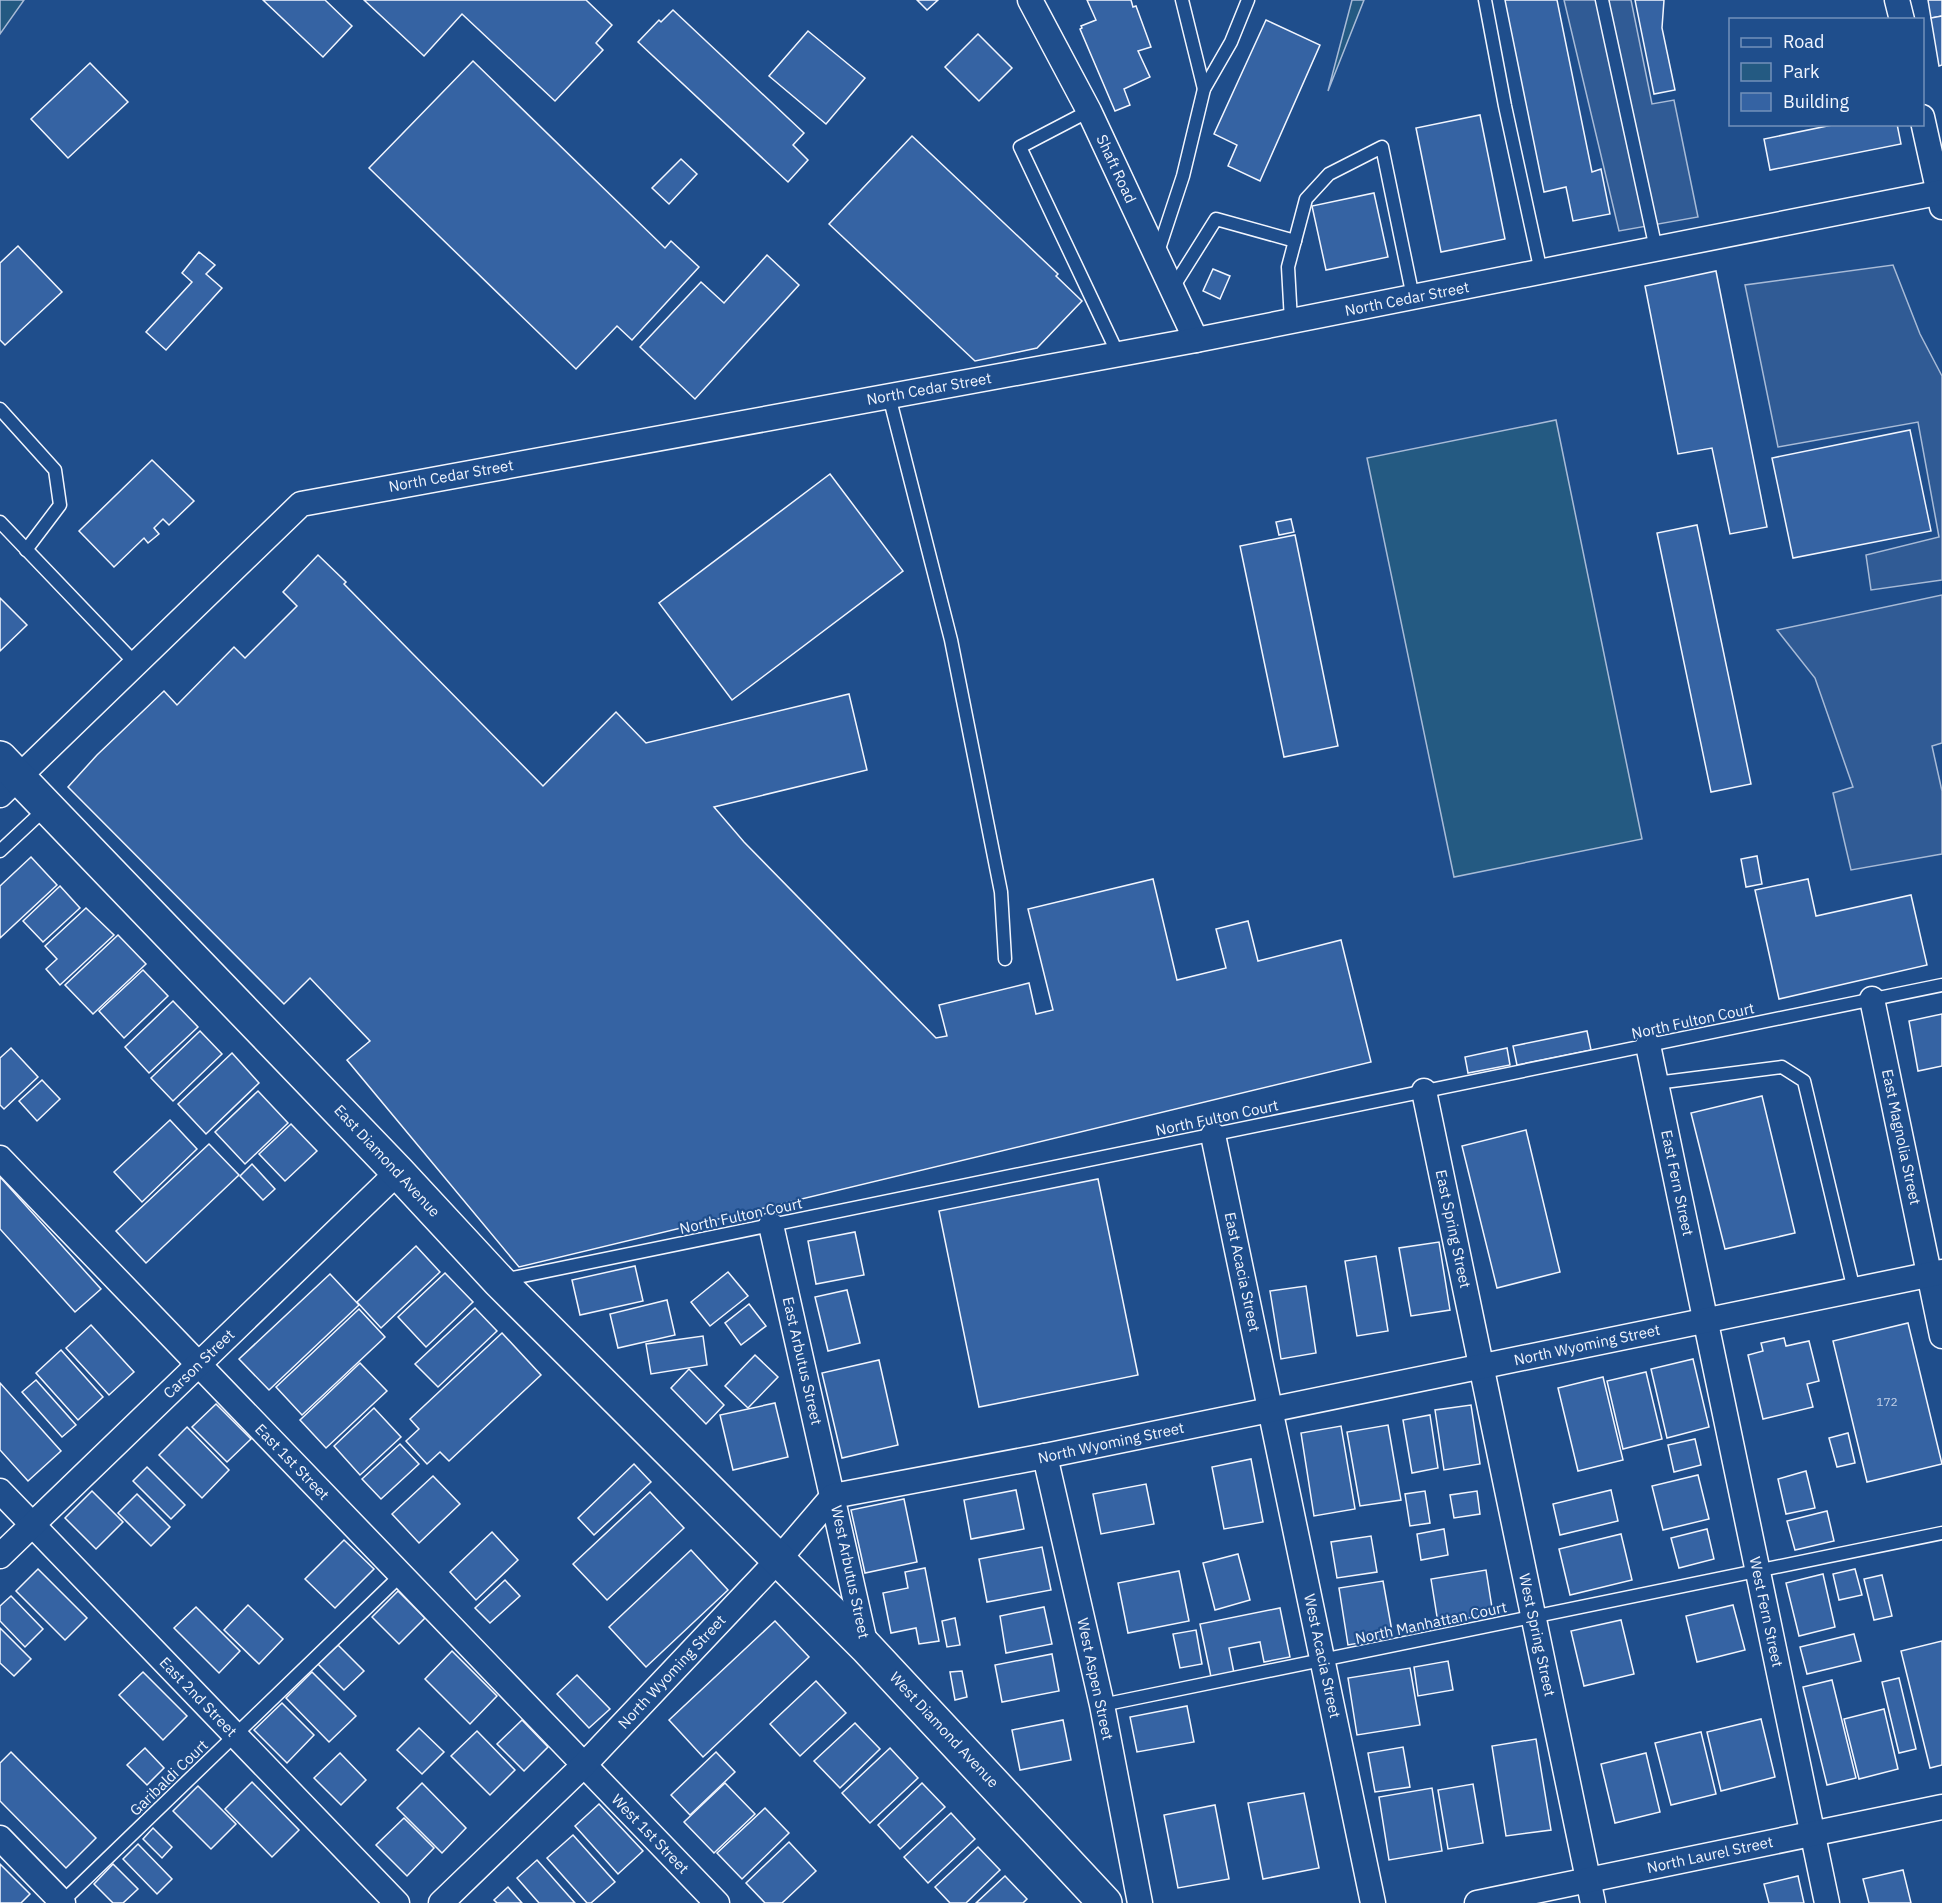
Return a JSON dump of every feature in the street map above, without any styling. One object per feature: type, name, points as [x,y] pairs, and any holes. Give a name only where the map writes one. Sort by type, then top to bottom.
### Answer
[{"type":"street","name":"Shaft Road","points":[[1030,0],[1089,111],[1196,340]]},
{"type":"street","points":[[1897,0],[1902,18]]},
{"type":"street","points":[[1924,122],[1941,198]]},
{"type":"street","name":"North Cedar Street","points":[[6,777],[135,663],[301,504],[1196,340],[1656,249],[1941,198]]},
{"type":"street","name":"East Diamond Avenue","points":[[6,777],[47,807],[398,1172],[499,1281],[779,1559]]},
{"type":"street","name":"East Magnolia Street","points":[[1872,999],[1936,1274],[1942,1336]]},
{"type":"street","name":"East Fern Street","points":[[1648,1045],[1706,1321]]},
{"type":"street","name":"East Spring Street","points":[[1424,1091],[1481,1367]]},
{"type":"street","name":"East Acacia Street","points":[[1213,1135],[1270,1410]]},
{"type":"street","name":"East 1st Street","points":[[1,1161],[584,1765]]},
{"type":"street","name":"Carson Street","points":[[0,1556],[398,1172]]},
{"type":"street","name":"East Arbutus Street","points":[[771,1225],[833,1496]]},
{"type":"street","name":"North Wyoming Street","points":[[441,1903],[584,1765],[779,1559],[833,1496],[1045,1456],[1936,1274]]},
{"type":"street","name":"West Fern Street","points":[[1706,1321],[1827,1903]]},
{"type":"street","name":"West Spring Street","points":[[1481,1367],[1591,1892]]},
{"type":"street","name":"West Acacia Street","points":[[1270,1410],[1373,1903]]},
{"type":"street","name":"West Aspen Street","points":[[1045,1456],[1102,1706],[1140,1903]]},
{"type":"street","name":"East 2nd Street","points":[[0,1491],[397,1903]]},
{"type":"street","name":"West Arbutus Street","points":[[833,1496],[866,1647]]},
{"type":"street","name":"West Diamond Avenue","points":[[779,1559],[866,1647],[1106,1903]]},
{"type":"street","name":"West 1st Street","points":[[584,1765],[717,1903]]},
{"type":"street","name":"North Laurel Street","points":[[1477,1903],[1591,1892],[1812,1834],[1942,1808]]},
{"type":"street","points":[[0,1838],[62,1903]]},
{"type":"lane","points":[[1182,0],[1204,89]]},
{"type":"lane","points":[[1157,257],[1183,176],[1204,89],[1231,42],[1248,0]]},
{"type":"lane","points":[[1485,0],[1505,106],[1542,272]]},
{"type":"lane","points":[[1602,0],[1656,249]]},
{"type":"lane","points":[[1089,111],[1020,147],[1118,354]]},
{"type":"lane","points":[[1291,321],[1288,267],[1306,199],[1329,174],[1382,147],[1413,297]]},
{"type":"lane","points":[[1172,289],[1216,219],[1295,241]]},
{"type":"lane","points":[[889,396],[951,640],[1001,892],[1005,959]]},
{"type":"lane","points":[[0,409],[55,470],[60,505],[26,550]]},
{"type":"lane","points":[[0,524],[135,663]]},
{"type":"lane","points":[[0,851],[47,807]]},
{"type":"lane","name":"North Fulton Court","points":[[499,1281],[1942,985]]},
{"type":"lane","points":[[1656,1083],[1782,1067],[1804,1081],[1854,1290]]},
{"type":"lane","name":"North Manhattan Court","points":[[1102,1706],[1942,1533]]},
{"type":"lane","name":"Garibaldi Court","points":[[62,1903],[401,1575]]},
{"type":"green space","points":[[0,0],[24,0],[0,34]]},
{"type":"green space","points":[[1352,0],[1364,0],[1328,91]]},
{"type":"green space","points":[[1556,420],[1642,839],[1454,877],[1367,458]]},
{"type":"shaded area","points":[[1564,0],[1631,0],[1652,104],[1674,100],[1698,217],[1619,231]]},
{"type":"shaded area","points":[[1893,265],[1920,334],[1942,376],[1942,580],[1871,590],[1866,555],[1939,537],[1918,422],[1778,447],[1745,285]]},
{"type":"shaded area","points":[[1942,595],[1942,743],[1932,746],[1942,791],[1942,854],[1851,870],[1833,793],[1853,787],[1815,678],[1777,630]]},
{"type":"building","points":[[263,0],[325,0],[352,26],[323,57]]},
{"type":"building","points":[[364,0],[586,0],[612,25],[596,43],[603,50],[555,101],[462,14],[424,56]]},
{"type":"building","points":[[917,0],[938,0],[927,10]]},
{"type":"building","points":[[1087,0],[1131,0],[1133,7],[1136,6],[1151,47],[1138,51],[1150,77],[1124,89],[1130,105],[1115,111],[1080,29],[1081,26],[1096,20]]},
{"type":"building","points":[[1505,0],[1557,0],[1592,172],[1601,169],[1610,214],[1573,221],[1566,187],[1544,192]]},
{"type":"building","points":[[1635,0],[1664,0],[1662,28],[1675,90],[1654,94]]},
{"type":"building","points":[[1928,0],[1942,0],[1942,16],[1931,18]]},
{"type":"building","points":[[673,10],[804,133],[793,145],[808,160],[788,182],[638,42],[659,20],[661,22]]},
{"type":"building","points":[[1942,16],[1942,65],[1939,66],[1931,18]]},
{"type":"building","points":[[1266,20],[1320,45],[1260,181],[1228,166],[1237,145],[1214,134]]},
{"type":"building","points":[[808,31],[865,78],[826,124],[769,76]]},
{"type":"building","points":[[978,34],[1012,68],[979,101],[945,67]]},
{"type":"building","points":[[473,61],[665,248],[671,241],[699,267],[632,340],[617,326],[576,369],[369,168]]},
{"type":"building","points":[[90,63],[128,102],[68,158],[31,119]]},
{"type":"building","points":[[1480,115],[1505,239],[1441,252],[1416,128]]},
{"type":"building","points":[[1827,126],[1897,126],[1901,144],[1770,170],[1764,139]]},
{"type":"building","points":[[912,136],[1058,274],[1056,276],[1082,301],[1037,348],[975,361],[829,224]]},
{"type":"building","points":[[681,159],[697,174],[669,204],[652,188]]},
{"type":"building","points":[[1374,193],[1388,257],[1326,270],[1312,206]]},
{"type":"building","points":[[18,246],[62,292],[5,345],[0,340],[0,263]]},
{"type":"building","points":[[199,252],[215,265],[206,274],[222,288],[166,350],[146,332],[192,282],[182,273]]},
{"type":"building","points":[[767,255],[799,285],[695,399],[640,347],[701,282],[724,303]]},
{"type":"building","points":[[1213,269],[1230,276],[1220,299],[1203,291]]},
{"type":"building","points":[[1716,271],[1767,527],[1730,534],[1712,448],[1678,454],[1645,286]]},
{"type":"building","points":[[1910,430],[1931,531],[1793,558],[1772,458]]},
{"type":"building","points":[[152,460],[194,501],[169,525],[163,519],[154,528],[159,534],[148,543],[144,538],[114,567],[79,531]]},
{"type":"building","points":[[830,474],[903,571],[732,700],[659,603]]},
{"type":"building","points":[[1291,519],[1294,532],[1279,535],[1276,522]]},
{"type":"building","points":[[1697,525],[1751,784],[1711,792],[1657,533]]},
{"type":"building","points":[[1295,535],[1338,746],[1284,757],[1240,546]]},
{"type":"building","points":[[318,555],[543,786],[616,712],[646,743],[849,694],[867,770],[714,807],[744,842],[936,1038],[947,1036],[939,1005],[1029,983],[1036,1014],[1053,1010],[1028,909],[1153,879],[1177,980],[1226,968],[1216,929],[1248,921],[1258,961],[1341,940],[1371,1062],[519,1267],[347,1060],[370,1041],[310,978],[284,1004],[68,787],[97,755],[164,691],[177,705],[234,647],[245,658],[297,606],[283,592]]},
{"type":"building","points":[[0,598],[27,625],[0,651]]},
{"type":"building","points":[[1757,856],[1762,884],[1746,887],[1741,859]]},
{"type":"building","points":[[31,857],[57,885],[0,938],[0,886]]},
{"type":"building","points":[[1808,879],[1816,916],[1911,895],[1927,965],[1779,999],[1755,890]]},
{"type":"building","points":[[60,886],[80,908],[43,942],[23,921]]},
{"type":"building","points":[[86,908],[114,935],[60,985],[46,969],[57,959],[45,946]]},
{"type":"building","points":[[118,935],[146,964],[93,1014],[65,985]]},
{"type":"building","points":[[143,970],[168,996],[124,1038],[99,1011]]},
{"type":"building","points":[[173,1001],[198,1027],[149,1073],[125,1047]]},
{"type":"building","points":[[1942,1014],[1942,1066],[1918,1071],[1909,1021]]},
{"type":"building","points":[[200,1031],[222,1054],[173,1101],[151,1078]]},
{"type":"building","points":[[1587,1031],[1591,1050],[1517,1065],[1513,1046]]},
{"type":"building","points":[[11,1048],[38,1077],[4,1109],[0,1105],[0,1058]]},
{"type":"building","points":[[1507,1048],[1510,1065],[1468,1073],[1465,1057]]},
{"type":"building","points":[[232,1053],[259,1083],[206,1134],[178,1104]]},
{"type":"building","points":[[42,1080],[60,1099],[37,1121],[19,1101]]},
{"type":"building","points":[[258,1091],[288,1123],[245,1164],[215,1132]]},
{"type":"building","points":[[1762,1096],[1795,1233],[1725,1249],[1691,1113]]},
{"type":"building","points":[[170,1120],[197,1149],[142,1202],[114,1172]]},
{"type":"building","points":[[291,1124],[317,1151],[285,1181],[259,1154]]},
{"type":"building","points":[[1526,1130],[1560,1272],[1497,1288],[1462,1146]]},
{"type":"building","points":[[209,1144],[239,1175],[146,1263],[116,1231]]},
{"type":"building","points":[[252,1164],[275,1189],[263,1200],[240,1176]]},
{"type":"building","points":[[0,1177],[101,1289],[75,1312],[0,1229]]},
{"type":"building","points":[[1098,1179],[1138,1375],[979,1407],[939,1211]]},
{"type":"building","points":[[855,1232],[864,1275],[816,1284],[808,1241]]},
{"type":"building","points":[[1439,1242],[1450,1310],[1411,1316],[1399,1248]]},
{"type":"building","points":[[416,1246],[440,1272],[381,1328],[357,1302]]},
{"type":"building","points":[[1376,1256],[1388,1331],[1357,1336],[1345,1261]]},
{"type":"building","points":[[635,1266],[643,1301],[580,1315],[572,1280]]},
{"type":"building","points":[[728,1272],[748,1296],[710,1326],[691,1302]]},
{"type":"building","points":[[445,1273],[473,1302],[426,1347],[398,1317]]},
{"type":"building","points":[[330,1274],[359,1305],[269,1390],[239,1359]]},
{"type":"building","points":[[1306,1286],[1316,1353],[1281,1359],[1270,1291]]},
{"type":"building","points":[[847,1290],[860,1343],[828,1351],[815,1297]]},
{"type":"building","points":[[667,1300],[675,1335],[618,1348],[610,1314]]},
{"type":"building","points":[[749,1304],[766,1326],[741,1345],[725,1323]]},
{"type":"building","points":[[475,1308],[497,1331],[438,1387],[415,1364]]},
{"type":"building","points":[[359,1309],[385,1337],[302,1415],[276,1387]]},
{"type":"building","points":[[1908,1323],[1942,1464],[1867,1482],[1833,1341]]},
{"type":"building","points":[[91,1325],[134,1372],[109,1395],[66,1348]]},
{"type":"building","points":[[502,1333],[541,1375],[449,1461],[440,1452],[427,1464],[406,1441],[419,1429],[410,1419]]},
{"type":"building","points":[[703,1336],[707,1365],[651,1374],[646,1344]]},
{"type":"building","points":[[1784,1338],[1786,1346],[1809,1341],[1819,1381],[1807,1384],[1813,1407],[1763,1419],[1748,1355],[1763,1351],[1761,1343]]},
{"type":"building","points":[[61,1350],[103,1397],[78,1420],[36,1373]]},
{"type":"building","points":[[755,1355],[778,1377],[748,1408],[725,1386]]},
{"type":"building","points":[[1693,1359],[1709,1427],[1667,1438],[1651,1369]]},
{"type":"building","points":[[879,1360],[898,1445],[842,1458],[822,1373]]},
{"type":"building","points":[[360,1363],[387,1391],[326,1448],[300,1420]]},
{"type":"building","points":[[689,1369],[724,1405],[706,1424],[671,1388]]},
{"type":"building","points":[[1646,1372],[1662,1439],[1623,1449],[1607,1381]]},
{"type":"building","points":[[1603,1377],[1623,1460],[1578,1471],[1558,1388]]},
{"type":"building","points":[[36,1380],[76,1425],[62,1437],[22,1392]]},
{"type":"building","points":[[0,1383],[61,1451],[28,1481],[0,1450]]},
{"type":"building","points":[[775,1403],[788,1457],[733,1470],[720,1415]]},
{"type":"building","points":[[216,1404],[251,1439],[227,1462],[192,1427]]},
{"type":"building","points":[[1471,1405],[1480,1464],[1444,1470],[1435,1410]]},
{"type":"building","points":[[374,1408],[401,1437],[360,1475],[334,1446]]},
{"type":"building","points":[[1430,1415],[1438,1468],[1412,1473],[1403,1420]]},
{"type":"building","points":[[1388,1425],[1401,1500],[1360,1506],[1347,1432]]},
{"type":"building","points":[[1341,1426],[1355,1509],[1314,1516],[1301,1433]]},
{"type":"building","points":[[187,1427],[229,1470],[202,1498],[159,1455]]},
{"type":"building","points":[[1848,1433],[1855,1463],[1837,1467],[1829,1438]]},
{"type":"building","points":[[1695,1439],[1701,1465],[1674,1472],[1668,1445]]},
{"type":"building","points":[[400,1444],[419,1464],[381,1499],[362,1479]]},
{"type":"building","points":[[1251,1459],[1263,1522],[1224,1529],[1212,1467]]},
{"type":"building","points":[[634,1464],[651,1482],[594,1535],[578,1518]]},
{"type":"building","points":[[147,1467],[185,1505],[171,1519],[133,1481]]},
{"type":"building","points":[[1806,1471],[1815,1508],[1786,1514],[1778,1479]]},
{"type":"building","points":[[1698,1475],[1709,1519],[1663,1530],[1652,1486]]},
{"type":"building","points":[[433,1476],[460,1504],[419,1543],[392,1514]]},
{"type":"building","points":[[1146,1484],[1154,1524],[1101,1534],[1093,1494]]},
{"type":"building","points":[[1016,1490],[1024,1529],[971,1539],[964,1500]]},
{"type":"building","points":[[1611,1490],[1618,1521],[1560,1535],[1553,1504]]},
{"type":"building","points":[[92,1491],[123,1522],[96,1549],[65,1518]]},
{"type":"building","points":[[1425,1491],[1430,1523],[1410,1526],[1405,1494]]},
{"type":"building","points":[[1477,1491],[1480,1514],[1454,1518],[1450,1495]]},
{"type":"building","points":[[650,1492],[684,1528],[607,1600],[573,1564]]},
{"type":"building","points":[[137,1494],[170,1527],[151,1546],[118,1513]]},
{"type":"building","points":[[904,1499],[917,1562],[865,1573],[851,1510]]},
{"type":"building","points":[[1827,1511],[1834,1541],[1795,1550],[1787,1521]]},
{"type":"building","points":[[1444,1529],[1448,1555],[1421,1560],[1417,1534]]},
{"type":"building","points":[[1707,1529],[1714,1559],[1679,1568],[1671,1538]]},
{"type":"building","points":[[492,1532],[518,1560],[476,1600],[450,1572]]},
{"type":"building","points":[[1621,1534],[1632,1580],[1570,1595],[1559,1549]]},
{"type":"building","points":[[1371,1536],[1377,1572],[1337,1578],[1331,1542]]},
{"type":"building","points":[[344,1540],[374,1569],[335,1608],[305,1579]]},
{"type":"building","points":[[1042,1547],[1051,1590],[987,1602],[979,1559]]},
{"type":"building","points":[[691,1550],[728,1590],[646,1667],[609,1627]]},
{"type":"building","points":[[1238,1554],[1250,1600],[1215,1610],[1203,1563]]},
{"type":"building","points":[[925,1568],[939,1641],[919,1644],[916,1628],[891,1633],[883,1593],[908,1588],[905,1572]]},
{"type":"building","points":[[38,1569],[87,1618],[65,1640],[16,1591]]},
{"type":"building","points":[[1855,1569],[1862,1595],[1839,1600],[1833,1574]]},
{"type":"building","points":[[1486,1570],[1493,1614],[1438,1623],[1431,1579]]},
{"type":"building","points":[[1179,1571],[1189,1621],[1128,1633],[1118,1583]]},
{"type":"building","points":[[1823,1574],[1835,1627],[1799,1636],[1786,1583]]},
{"type":"building","points":[[1882,1575],[1892,1616],[1874,1620],[1864,1579]]},
{"type":"building","points":[[505,1580],[520,1596],[490,1623],[475,1608]]},
{"type":"building","points":[[1383,1581],[1393,1637],[1348,1645],[1339,1588]]},
{"type":"building","points":[[398,1591],[425,1618],[399,1644],[372,1617]]},
{"type":"building","points":[[11,1596],[43,1629],[25,1647],[0,1621],[0,1606]]},
{"type":"building","points":[[248,1605],[283,1639],[259,1664],[224,1630]]},
{"type":"building","points":[[1733,1605],[1745,1650],[1697,1662],[1686,1616]]},
{"type":"building","points":[[196,1607],[240,1651],[219,1673],[174,1628]]},
{"type":"building","points":[[1044,1607],[1052,1644],[1006,1653],[1000,1616]]},
{"type":"building","points":[[1280,1608],[1290,1657],[1264,1662],[1260,1642],[1229,1648],[1234,1673],[1211,1677],[1200,1624]]},
{"type":"building","points":[[955,1618],[960,1645],[947,1647],[942,1621]]},
{"type":"building","points":[[1621,1620],[1634,1674],[1584,1686],[1571,1631]]},
{"type":"building","points":[[775,1621],[809,1657],[703,1757],[669,1720]]},
{"type":"building","points":[[0,1628],[31,1659],[14,1676],[0,1663]]},
{"type":"building","points":[[1196,1630],[1202,1664],[1180,1668],[1173,1634]]},
{"type":"building","points":[[1854,1634],[1861,1661],[1807,1674],[1800,1647]]},
{"type":"building","points":[[1942,1641],[1942,1765],[1930,1768],[1901,1651]]},
{"type":"building","points":[[338,1645],[364,1671],[344,1690],[318,1664]]},
{"type":"building","points":[[452,1651],[497,1696],[470,1724],[425,1679]]},
{"type":"building","points":[[1052,1654],[1059,1691],[1002,1702],[995,1665]]},
{"type":"building","points":[[1448,1661],[1453,1690],[1418,1696],[1414,1667]]},
{"type":"building","points":[[1410,1668],[1420,1725],[1357,1735],[1348,1678]]},
{"type":"building","points":[[962,1671],[967,1697],[955,1700],[950,1672]]},
{"type":"building","points":[[143,1672],[187,1716],[163,1740],[119,1695]]},
{"type":"building","points":[[312,1672],[356,1716],[329,1742],[286,1698]]},
{"type":"building","points":[[577,1675],[610,1709],[589,1728],[557,1694]]},
{"type":"building","points":[[1899,1678],[1916,1749],[1899,1753],[1882,1682]]},
{"type":"building","points":[[1832,1680],[1856,1778],[1827,1785],[1803,1687]]},
{"type":"building","points":[[816,1681],[846,1713],[800,1756],[770,1724]]},
{"type":"building","points":[[282,1703],[314,1735],[287,1763],[254,1730]]},
{"type":"building","points":[[1187,1706],[1194,1742],[1137,1752],[1130,1717]]},
{"type":"building","points":[[1884,1709],[1898,1769],[1859,1779],[1844,1719]]},
{"type":"building","points":[[1761,1719],[1775,1777],[1721,1791],[1707,1732]]},
{"type":"building","points":[[522,1720],[548,1747],[524,1771],[497,1744]]},
{"type":"building","points":[[1063,1720],[1071,1760],[1020,1770],[1012,1730]]},
{"type":"building","points":[[855,1723],[880,1749],[840,1788],[814,1761]]},
{"type":"building","points":[[419,1728],[444,1752],[422,1774],[397,1750]]},
{"type":"building","points":[[477,1731],[515,1770],[490,1795],[451,1756]]},
{"type":"building","points":[[1701,1732],[1716,1794],[1671,1805],[1655,1743]]},
{"type":"building","points":[[1536,1739],[1551,1830],[1506,1836],[1492,1746]]},
{"type":"building","points":[[1403,1747],[1410,1787],[1375,1792],[1368,1753]]},
{"type":"building","points":[[145,1748],[164,1768],[147,1785],[127,1765]]},
{"type":"building","points":[[890,1748],[918,1778],[870,1823],[842,1793]]},
{"type":"building","points":[[11,1752],[96,1838],[66,1868],[0,1801],[0,1763]]},
{"type":"building","points":[[716,1752],[735,1772],[690,1815],[671,1795]]},
{"type":"building","points":[[340,1753],[366,1780],[341,1805],[314,1778]]},
{"type":"building","points":[[1646,1753],[1660,1812],[1615,1823],[1601,1764]]},
{"type":"building","points":[[252,1782],[299,1830],[272,1857],[225,1809]]},
{"type":"building","points":[[422,1783],[466,1828],[442,1853],[397,1808]]},
{"type":"building","points":[[725,1783],[755,1814],[714,1853],[684,1822]]},
{"type":"building","points":[[922,1783],[945,1807],[900,1849],[878,1825]]},
{"type":"building","points":[[1473,1784],[1483,1843],[1448,1849],[1438,1790]]},
{"type":"building","points":[[198,1786],[236,1824],[211,1849],[173,1811]]},
{"type":"building","points":[[1432,1788],[1442,1851],[1389,1860],[1379,1797]]},
{"type":"building","points":[[1304,1793],[1319,1868],[1263,1879],[1248,1803]]},
{"type":"building","points":[[599,1804],[643,1851],[618,1874],[575,1826]]},
{"type":"building","points":[[1215,1805],[1229,1879],[1178,1888],[1164,1815]]},
{"type":"building","points":[[765,1808],[789,1833],[742,1879],[717,1853]]},
{"type":"building","points":[[951,1813],[975,1839],[928,1883],[904,1857]]},
{"type":"building","points":[[404,1818],[434,1848],[407,1876],[376,1845]]},
{"type":"building","points":[[153,1828],[172,1847],[162,1858],[143,1839]]},
{"type":"building","points":[[573,1835],[615,1882],[591,1903],[587,1903],[547,1858]]},
{"type":"building","points":[[789,1842],[816,1871],[782,1903],[765,1903],[746,1883]]},
{"type":"building","points":[[138,1844],[172,1879],[157,1894],[123,1859]]},
{"type":"building","points":[[978,1847],[1000,1870],[966,1903],[950,1903],[935,1887]]},
{"type":"building","points":[[537,1860],[575,1903],[539,1903],[517,1878]]},
{"type":"building","points":[[0,1864],[30,1894],[21,1903],[0,1903]]},
{"type":"building","points":[[113,1864],[138,1889],[123,1903],[113,1903],[94,1884]]},
{"type":"building","points":[[1903,1870],[1911,1903],[1869,1903],[1863,1879]]},
{"type":"building","points":[[1005,1876],[1027,1899],[1023,1903],[976,1903]]},
{"type":"building","points":[[1798,1876],[1804,1903],[1769,1903],[1764,1884]]},
{"type":"building","points":[[508,1887],[522,1903],[497,1903],[494,1900]]}]
